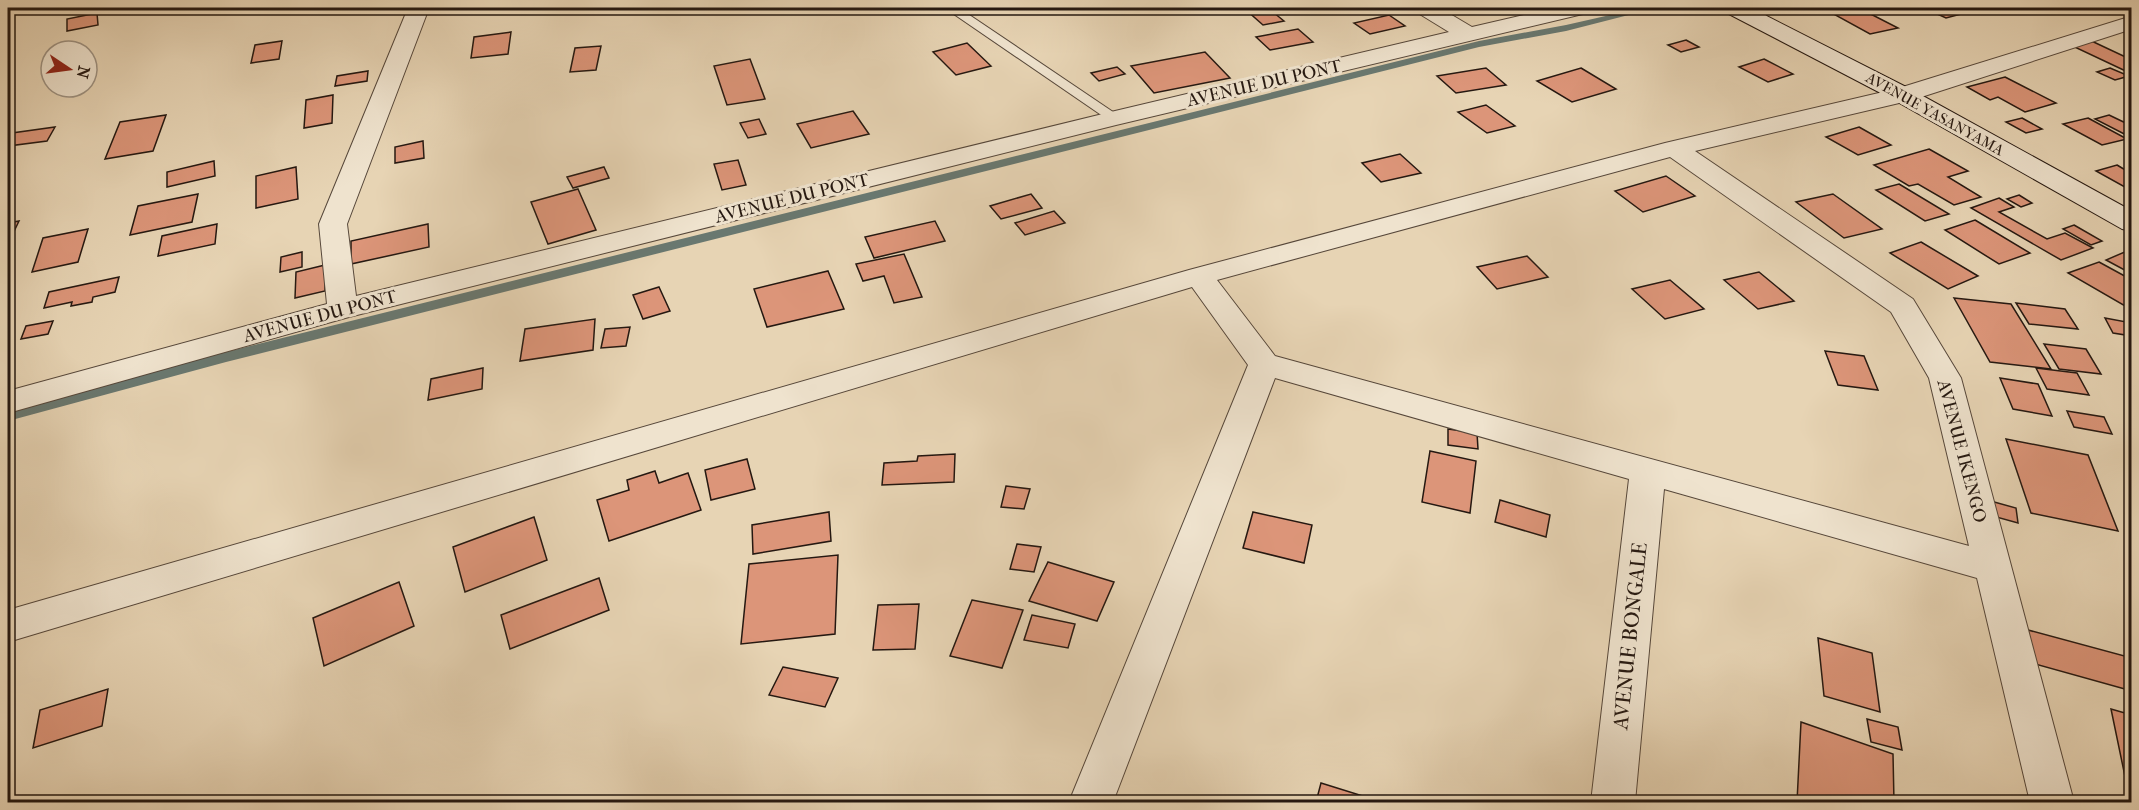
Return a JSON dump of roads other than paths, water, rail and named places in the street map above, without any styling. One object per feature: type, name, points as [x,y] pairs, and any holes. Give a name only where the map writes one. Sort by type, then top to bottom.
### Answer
[{"type":"street","points":[[343,309],[333,224],[418,8]]},
{"type":"street","points":[[1426,8],[1468,34]]},
{"type":"street","name":"AVENUE DU PONT","points":[[8,402],[343,309],[1115,118],[1579,8]]},
{"type":"street","name":"AVENUE YASANYAMA","points":[[1746,9],[2132,223]]},
{"type":"street","points":[[8,626],[1199,276],[1674,148],[1903,95],[2132,22]]},
{"type":"street","points":[[2106,29],[2132,41]]},
{"type":"street","name":"AVENUE IKENGO","points":[[1674,148],[1902,306],[1945,378],[2052,802]]},
{"type":"street","points":[[1199,276],[1264,364],[1993,568]]},
{"type":"street","points":[[1091,802],[1264,364]]},
{"type":"street","name":"AVENUE BONGALE","points":[[1613,802],[1648,470]]},
{"type":"lane","points":[[951,8],[1115,118]]},
{"type":"waterway","points":[[8,416],[226,357],[1479,44],[1566,28],[1651,8]]}]
